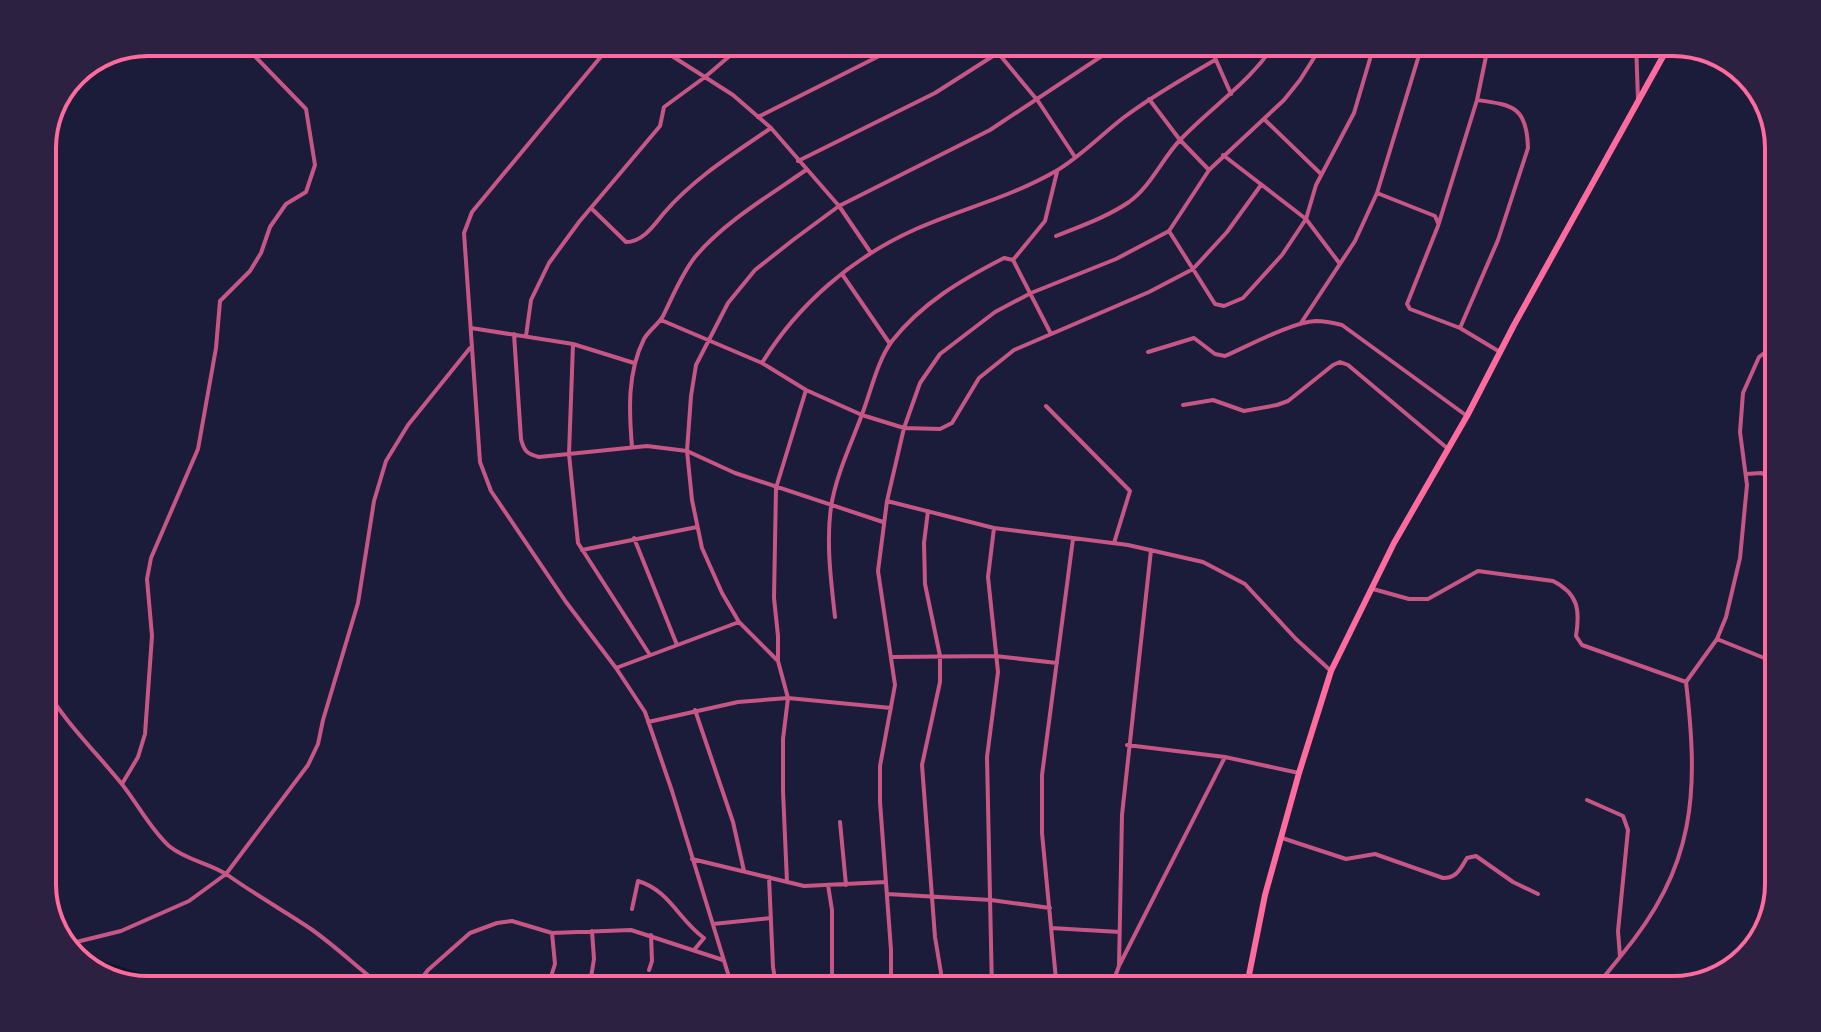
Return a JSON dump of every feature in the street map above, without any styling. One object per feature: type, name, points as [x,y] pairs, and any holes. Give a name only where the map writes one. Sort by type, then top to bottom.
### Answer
[{"type":"main road","points":[[1249,976],[1265,895],[1331,671],[1370,589],[1663,56]]},
{"type":"street","points":[[122,784],[138,757],[145,734],[152,636],[147,579],[151,558],[198,449],[216,348],[220,301],[250,271],[261,253],[270,227],[286,204],[306,192],[315,165],[306,109],[255,56]]},
{"type":"street","points":[[601,56],[472,212],[464,233],[476,431],[484,476],[491,491],[566,602],[640,702],[672,791],[728,976]]},
{"type":"street","points":[[672,56],[733,95],[771,128],[839,206],[871,253]]},
{"type":"street","points":[[526,336],[531,300],[538,281],[591,208],[660,126],[664,107],[730,56]]},
{"type":"street","points":[[758,117],[879,56]]},
{"type":"street","points":[[798,161],[935,93],[996,56]]},
{"type":"street","points":[[999,56],[1038,101],[1075,157]]},
{"type":"street","points":[[778,661],[739,622],[702,548],[687,451],[696,365],[728,303],[755,270],[839,206],[977,137],[1038,101],[1103,56]]},
{"type":"street","points":[[1213,56],[1231,94]]},
{"type":"street","points":[[1056,236],[1131,201],[1145,188],[1180,140],[1252,74],[1266,56]]},
{"type":"street","points":[[890,976],[880,766],[895,685],[878,571],[887,501],[904,428],[920,383],[940,354],[995,312],[1031,293],[1116,259],[1169,231],[1209,170],[1264,119],[1300,80],[1315,56]]},
{"type":"street","points":[[1169,231],[1219,307],[1243,298],[1282,255],[1306,219],[1321,174],[1354,113],[1371,56]]},
{"type":"street","points":[[1299,325],[1355,241],[1377,193],[1419,56]]},
{"type":"street","points":[[1487,56],[1477,100],[1438,226],[1407,304],[1410,309],[1460,328],[1500,352]]},
{"type":"street","points":[[1636,56],[1638,102]]},
{"type":"street","points":[[762,363],[796,316],[824,287],[871,253],[913,230],[990,203],[1058,170],[1149,99],[1215,60]]},
{"type":"street","points":[[1149,99],[1180,140],[1209,170]]},
{"type":"street","points":[[1460,328],[1498,240],[1528,148],[1528,137],[1517,109],[1477,100]]},
{"type":"street","points":[[1264,119],[1321,174]]},
{"type":"street","points":[[591,208],[626,242],[637,241],[707,173],[771,128]]},
{"type":"street","points":[[1223,155],[1306,219],[1340,264]]},
{"type":"street","points":[[632,447],[629,411],[634,363],[644,339],[661,320],[678,283],[697,255],[742,215],[806,170]]},
{"type":"street","points":[[1013,260],[1045,221],[1058,170]]},
{"type":"street","points":[[661,320],[762,363],[806,390],[862,415],[904,428],[929,430],[952,423],[979,378],[1014,350],[1149,292],[1193,269],[1227,232],[1261,185]]},
{"type":"street","points":[[1377,193],[1435,216],[1438,226]]},
{"type":"street","points":[[835,617],[830,565],[831,506],[890,344],[940,294],[1004,258],[1013,260],[1051,334]]},
{"type":"street","points":[[842,274],[890,344]]},
{"type":"street","points":[[1148,352],[1194,338],[1215,354],[1225,356],[1299,325],[1315,321],[1342,325],[1467,416]]},
{"type":"street","points":[[471,328],[573,344],[634,363]]},
{"type":"street","points":[[514,334],[524,450],[530,455],[539,457],[632,447],[687,451],[776,488],[883,522]]},
{"type":"street","points":[[573,344],[569,454],[578,543],[650,655]]},
{"type":"street","points":[[77,942],[147,921],[189,901],[226,874],[308,765],[318,744],[358,603],[374,501],[386,461],[408,425],[471,346]]},
{"type":"street","points":[[1605,976],[1653,913],[1685,840],[1693,789],[1686,682],[1717,639],[1726,617],[1740,558],[1747,485],[1740,432],[1743,393],[1759,357],[1765,352]]},
{"type":"street","points":[[1183,405],[1213,400],[1244,411],[1277,405],[1288,401],[1340,362],[1348,365],[1447,448]]},
{"type":"street","points":[[787,882],[783,739],[788,698],[778,661],[774,598],[776,488],[806,390]]},
{"type":"street","points":[[1046,406],[1130,491],[1114,543]]},
{"type":"street","points":[[1746,474],[1765,474]]},
{"type":"street","points":[[887,501],[994,528],[1114,543],[1189,558],[1232,575],[1253,591],[1296,639],[1331,671]]},
{"type":"street","points":[[928,511],[924,543],[925,584],[940,656],[939,691],[922,765],[941,976]]},
{"type":"street","points":[[582,550],[698,527]]},
{"type":"street","points":[[992,976],[987,757],[997,689],[988,577],[994,528]]},
{"type":"street","points":[[634,538],[677,645]]},
{"type":"street","points":[[1055,976],[1042,833],[1042,775],[1073,539]]},
{"type":"street","points":[[1119,966],[1122,815],[1127,745],[1151,550]]},
{"type":"street","points":[[1370,589],[1409,599],[1428,599],[1478,571],[1553,581],[1577,605],[1576,636],[1582,645],[1686,682]]},
{"type":"street","points":[[616,668],[739,622]]},
{"type":"street","points":[[1717,639],[1765,658]]},
{"type":"street","points":[[893,657],[995,656],[1057,663]]},
{"type":"street","points":[[648,722],[738,702],[788,698],[891,708]]},
{"type":"street","points":[[56,706],[169,845],[182,855],[226,874],[312,930],[368,976]]},
{"type":"street","points":[[695,710],[733,822],[744,871]]},
{"type":"street","points":[[1127,745],[1225,757],[1299,773]]},
{"type":"street","points":[[1115,976],[1225,757]]},
{"type":"street","points":[[1587,800],[1623,816],[1627,823],[1627,860],[1618,931],[1620,957]]},
{"type":"street","points":[[840,822],[846,885]]},
{"type":"street","points":[[1282,838],[1339,858],[1352,859],[1367,853],[1375,854],[1443,878],[1451,878],[1467,858],[1476,856],[1513,882],[1538,894]]},
{"type":"street","points":[[692,859],[804,886],[886,882]]},
{"type":"street","points":[[769,877],[776,976]]},
{"type":"street","points":[[632,909],[638,881],[651,885],[680,910],[704,938],[694,950]]},
{"type":"street","points":[[828,885],[832,910],[832,976]]},
{"type":"street","points":[[887,894],[991,900],[1050,908]]},
{"type":"street","points":[[713,925],[771,918]]},
{"type":"street","points":[[424,976],[470,933],[512,921],[552,933],[631,930],[723,960]]},
{"type":"street","points":[[1050,928],[1120,932]]},
{"type":"street","points":[[591,976],[594,959],[592,931]]},
{"type":"street","points":[[551,976],[555,964],[552,933]]},
{"type":"street","points":[[649,970],[652,961],[651,935]]},
{"type":"waterway","points":[[98,961],[149,976]]}]
